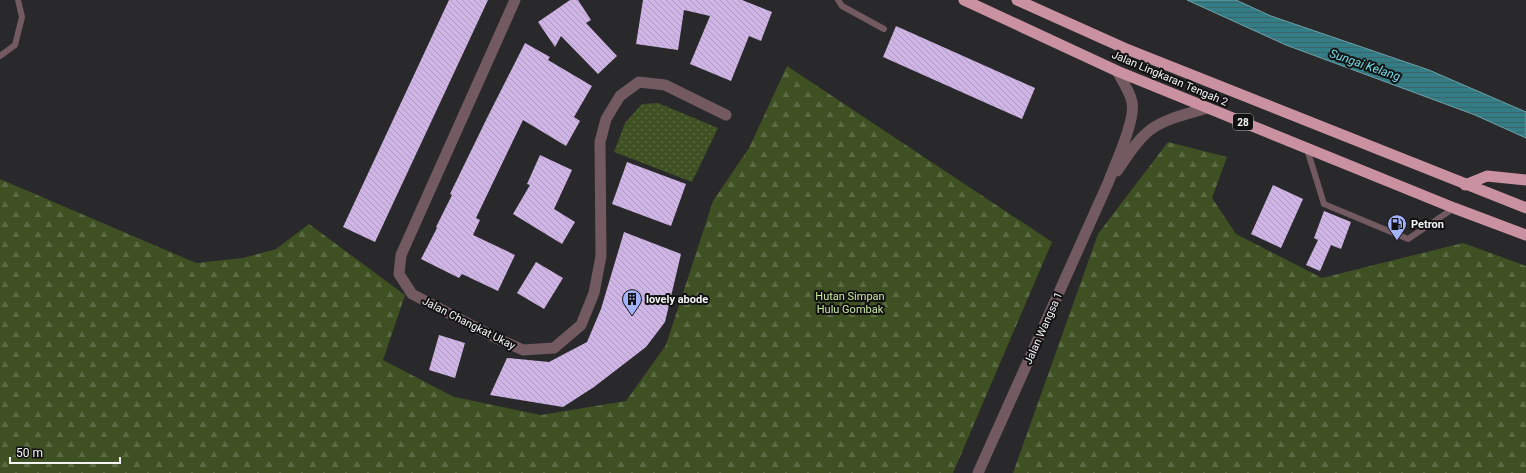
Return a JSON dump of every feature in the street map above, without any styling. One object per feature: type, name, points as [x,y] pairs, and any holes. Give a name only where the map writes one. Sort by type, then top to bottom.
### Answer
[{"type":"highway","name":"Jalan Lingkaran Tengah 2","points":[[964,0],[1117,71],[1526,236]]},
{"type":"highway","name":"Jalan Lingkaran Tengah 2","points":[[1017,0],[1124,48],[1464,185],[1526,208]]},
{"type":"highway","points":[[1464,185],[1487,176],[1526,180]]},
{"type":"street","points":[[513,4],[524,0]]},
{"type":"street","name":"Jalan Changkat Ukay","points":[[513,4],[401,255],[399,274],[412,294],[496,338],[523,350],[554,348],[581,325],[594,293],[601,256],[600,142],[606,119],[620,96],[639,82],[665,85],[726,115]]},
{"type":"street","name":"Jalan Wangsa 1","points":[[978,473],[1108,183],[1132,114],[1132,101],[1117,71]]},
{"type":"street","name":"Jalan Wangsa 1","points":[[1108,183],[1138,142],[1150,130],[1165,122],[1207,108]]},
{"type":"lane","points":[[0,56],[15,45],[22,17],[18,0]]},
{"type":"lane","points":[[838,0],[842,6],[884,29]]},
{"type":"lane","points":[[1307,148],[1324,204],[1408,238],[1454,208]]},
{"type":"green space","name":"Hutan Simpan Hulu Gombak","points":[[787,66],[1052,242],[953,473],[0,473],[0,179],[196,263],[243,258],[276,249],[309,224],[405,295],[383,360],[454,397],[541,415],[626,401],[666,345],[713,201],[749,148]]},
{"type":"green space","points":[[658,103],[718,128],[692,182],[614,152],[625,123],[642,104]]},
{"type":"green space","points":[[1168,142],[1227,157],[1212,198],[1236,234],[1322,278],[1463,243],[1526,266],[1526,473],[1013,473],[1098,234]]},
{"type":"water","name":"Sungai Kelang","points":[[1187,0],[1236,0],[1271,16],[1429,70],[1526,112],[1526,138],[1475,115],[1286,45]]},
{"type":"building","points":[[449,0],[488,0],[375,242],[343,227]]},
{"type":"building","points":[[570,0],[578,0],[591,20],[586,23],[617,56],[598,74],[561,36],[555,47],[538,22]]},
{"type":"building","points":[[643,0],[742,0],[772,12],[761,41],[749,36],[731,81],[690,64],[710,16],[684,10],[678,50],[636,44]]},
{"type":"building","points":[[896,26],[1035,88],[1022,119],[883,57]]},
{"type":"building","points":[[525,43],[550,57],[548,60],[592,86],[574,117],[580,121],[566,146],[523,120],[476,218],[480,220],[473,235],[515,255],[498,291],[462,274],[459,278],[421,259],[452,195],[450,194]]},
{"type":"building","points":[[540,155],[572,170],[554,209],[575,222],[562,244],[513,214],[530,185],[527,184]]},
{"type":"building","points":[[627,162],[686,184],[671,226],[612,204]]},
{"type":"building","points":[[1273,185],[1303,199],[1281,248],[1251,234]]},
{"type":"building","points":[[1324,211],[1351,222],[1341,249],[1331,245],[1320,271],[1306,265],[1318,240],[1314,238]]},
{"type":"building","name":"lovely abode","points":[[624,232],[681,254],[665,322],[646,347],[594,387],[563,407],[490,395],[507,358],[549,362],[587,342],[601,309]]},
{"type":"building","points":[[536,262],[563,278],[544,309],[517,293]]},
{"type":"building","points":[[439,335],[465,343],[455,378],[429,370]]},
{"type":"place","name":"Petron","points":[[1397,241]]},
{"type":"place","name":"lovely abode","points":[[632,316]]}]
